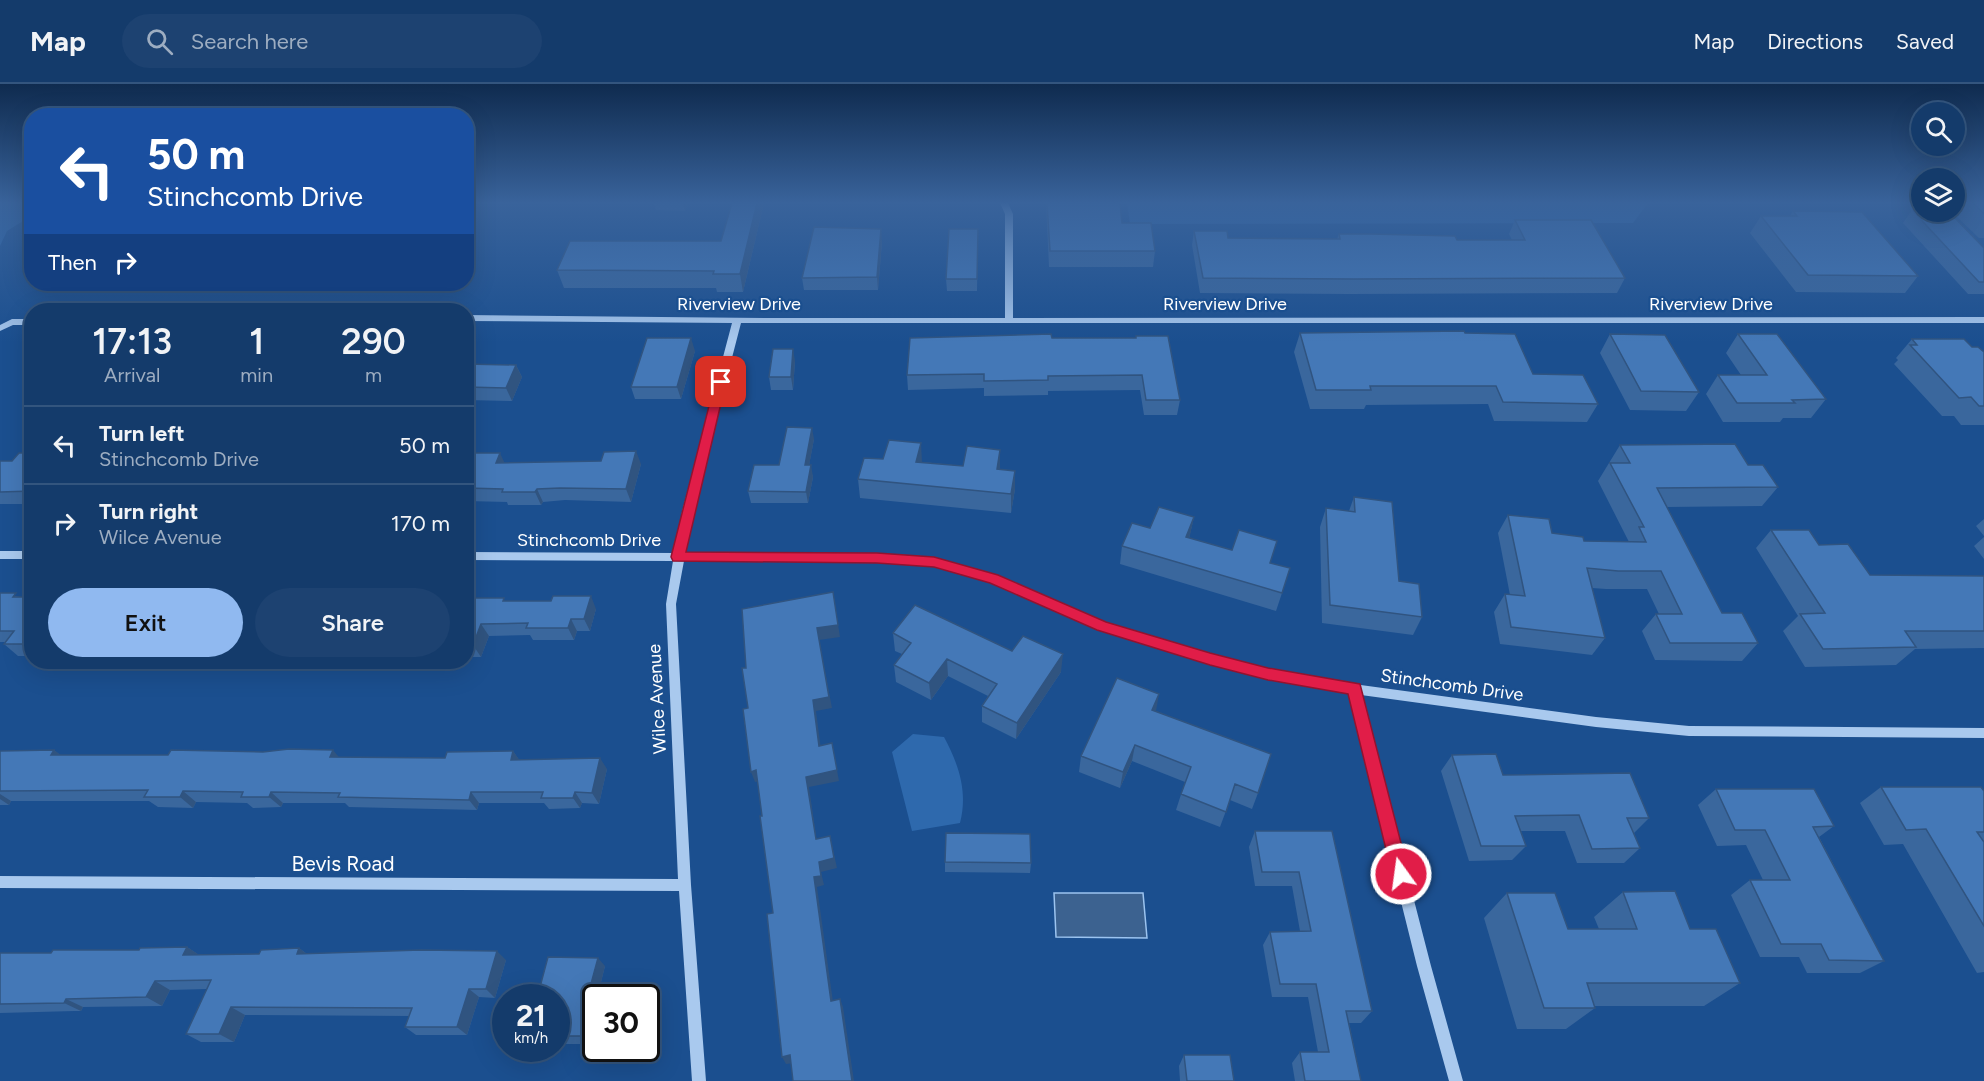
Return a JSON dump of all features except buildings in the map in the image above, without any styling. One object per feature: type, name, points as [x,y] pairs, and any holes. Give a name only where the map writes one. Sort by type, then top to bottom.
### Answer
[{"type":"street","points":[[1009,250],[1009,321]]},
{"type":"street","name":"Riverview Drive","points":[[474,318],[737,321],[1984,320]]},
{"type":"street","name":"Wilce Avenue","points":[[699,1081],[685,885],[671,604],[687,512],[737,321]]},
{"type":"street","points":[[0,328],[12,322],[24,322]]},
{"type":"street","points":[[0,555],[24,555]]},
{"type":"street","name":"Stinchcomb Drive","points":[[474,556],[877,558],[934,562],[993,578],[1102,626],[1268,674],[1596,722],[1689,732],[1984,733]]},
{"type":"street","points":[[1354,688],[1424,966],[1456,1081]]},
{"type":"street","name":"Bevis Road","points":[[0,882],[685,885]]},
{"type":"shaded area","points":[[913,734],[944,737],[961,779],[963,800],[960,823],[912,831],[892,752]]},
{"type":"shaded area","points":[[1054,893],[1143,893],[1147,938],[1056,937]]},
{"type":"route","points":[[721,382],[687,512],[678,557],[877,558],[934,562],[993,578],[1102,626],[1210,659],[1268,674],[1324,685],[1354,688],[1401,874]]}]
